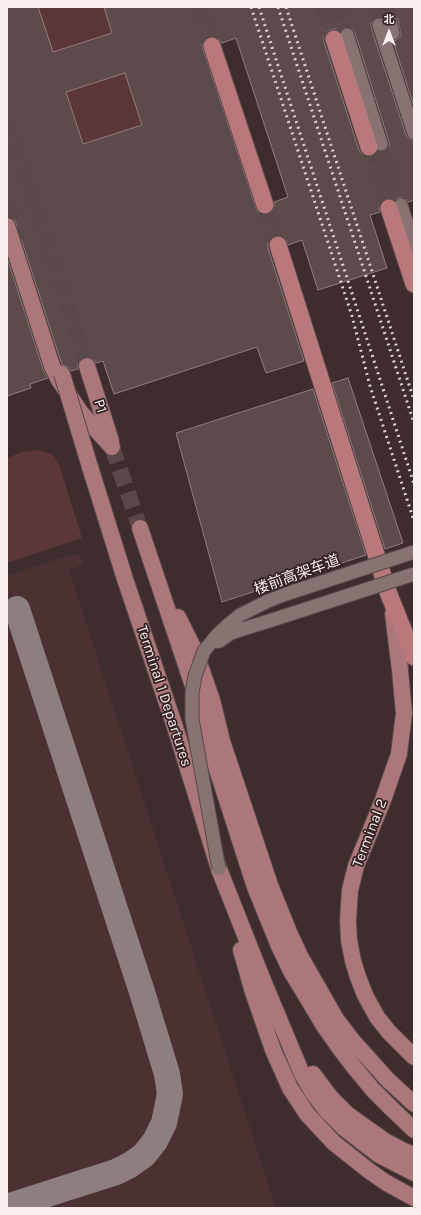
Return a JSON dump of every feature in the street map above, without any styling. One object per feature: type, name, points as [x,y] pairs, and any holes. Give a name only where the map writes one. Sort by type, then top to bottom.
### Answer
[{"type":"highway","points":[[340,37],[375,146]]},
{"type":"highway","points":[[212,46],[265,204]]},
{"type":"highway","points":[[402,214],[414,284]]},
{"type":"highway","points":[[278,245],[388,592],[414,656]]},
{"type":"main road","name":"P1","points":[[7,226],[52,366],[58,380],[81,413],[112,447],[87,366]]},
{"type":"main road","name":"Terminal 1 Departures","points":[[62,374],[125,579],[175,727],[219,869],[278,1014]]},
{"type":"main road","points":[[140,528],[195,692],[214,760],[255,887],[273,932],[291,971],[324,1026],[354,1067],[391,1108],[414,1130]]},
{"type":"main road","points":[[160,588],[184,627],[195,651],[212,700],[222,740],[270,885],[300,956],[336,1019],[368,1059],[414,1104]]},
{"type":"main road","name":"Terminal 2","points":[[388,592],[395,627],[404,713],[399,754],[383,800],[356,866],[350,890],[348,920],[349,940],[358,977],[365,995],[377,1017],[389,1032],[414,1057]]},
{"type":"main road","points":[[195,692],[212,719],[222,740]]},
{"type":"main road","points":[[219,869],[253,992],[273,1050],[290,1088],[307,1114],[334,1143],[385,1182],[414,1198]]},
{"type":"main road","points":[[278,1014],[292,1042],[331,1098],[347,1114],[366,1128],[385,1141],[414,1155]]},
{"type":"main road","points":[[278,1014],[302,1074],[313,1093],[326,1110],[344,1128],[379,1155],[414,1173]]},
{"type":"street","points":[[387,26],[414,133]]},
{"type":"street","points":[[402,214],[414,246]]},
{"type":"street","name":"楼前高架车道","points":[[219,869],[192,719],[192,693],[195,676],[204,651],[218,634],[240,615],[268,601],[414,552]]},
{"type":"street","points":[[204,651],[222,638],[243,628],[269,622],[414,574]]},
{"type":"shaded area","points":[[38,7],[104,7],[142,125],[83,144]]},
{"type":"shaded area","points":[[39,450],[52,454],[59,464],[82,538],[7,563],[7,458],[22,452]]},
{"type":"shaded area","points":[[77,554],[84,564],[69,570],[276,1208],[7,1208],[7,576]]},
{"type":"building","points":[[7,7],[38,7],[53,52],[112,33],[104,7],[414,7],[414,107],[393,41],[398,39],[401,35],[398,19],[393,13],[388,13],[383,18],[376,18],[371,24],[406,135],[409,139],[414,141],[414,200],[408,202],[402,197],[395,200],[386,198],[379,206],[380,212],[370,215],[387,268],[318,290],[302,240],[288,245],[284,237],[275,235],[268,242],[268,248],[304,361],[266,373],[257,347],[114,394],[103,361],[96,363],[89,357],[84,357],[78,364],[78,369],[71,371],[68,367],[62,365],[16,223],[13,219],[7,217]],"holes":[[[348,27],[355,33],[389,142],[387,150],[383,152],[378,151],[372,157],[363,155],[359,150],[324,42],[324,37],[327,32],[336,29],[340,31]],[[209,36],[214,36],[222,43],[236,38],[288,197],[274,202],[275,207],[269,214],[263,215],[258,212],[256,208],[203,49],[202,44]],[[125,73],[142,125],[83,144],[66,92]]]},
{"type":"building","points":[[7,257],[43,369],[48,378],[30,384],[31,388],[7,396]]},
{"type":"building","points":[[348,378],[403,543],[385,549],[332,383]]},
{"type":"building","points":[[313,389],[366,555],[222,602],[176,433]]},
{"type":"taxiway","points":[[7,1207],[116,1172],[130,1165],[144,1155],[155,1141],[164,1123],[170,1094],[167,1074],[143,995],[17,609]]},
{"type":"tunnel","points":[[199,7],[212,46]]},
{"type":"tunnel","points":[[324,7],[334,39]]},
{"type":"tunnel","points":[[338,7],[347,35]]},
{"type":"tunnel","points":[[373,7],[379,25]]},
{"type":"tunnel","points":[[386,7],[390,21]]},
{"type":"tunnel","points":[[7,120],[87,366]]},
{"type":"tunnel","points":[[381,144],[401,205]]},
{"type":"tunnel","points":[[369,147],[389,208]]},
{"type":"tunnel","points":[[7,204],[19,240]]},
{"type":"tunnel","points":[[265,205],[278,245]]},
{"type":"tunnel","points":[[112,447],[140,528]]},
{"type":"railway","points":[[251,7],[352,316],[370,386],[414,521]]},
{"type":"railway","points":[[259,7],[414,484]]},
{"type":"railway","points":[[278,7],[414,423]]},
{"type":"railway","points":[[286,7],[414,400]]}]
